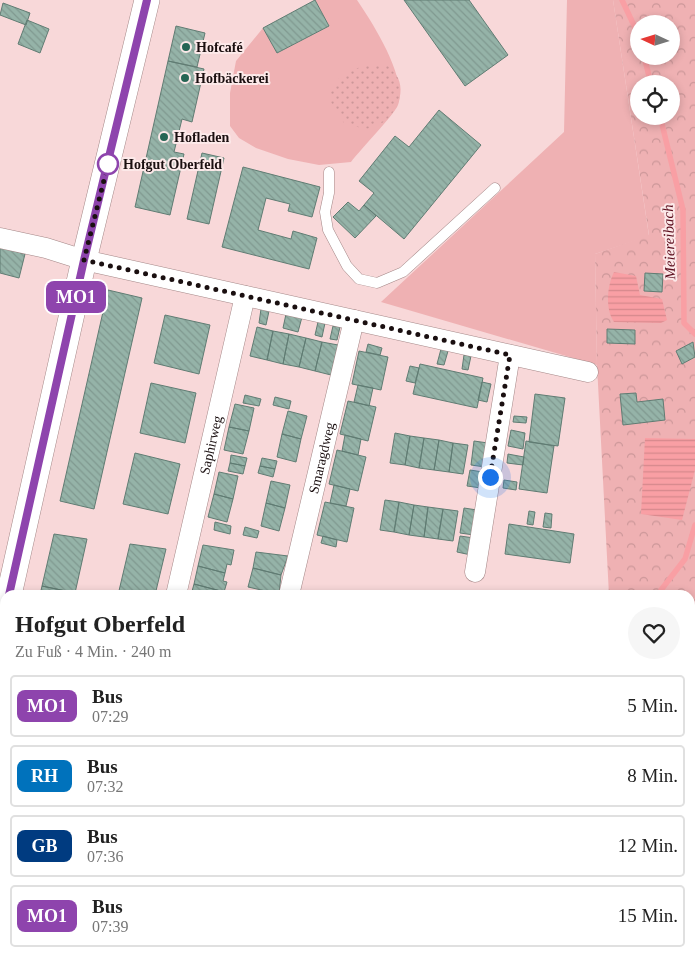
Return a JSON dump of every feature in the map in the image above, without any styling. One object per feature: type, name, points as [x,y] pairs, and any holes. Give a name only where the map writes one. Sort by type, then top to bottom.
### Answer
[{"type":"street","points":[[9,590],[84,260],[147,0]]},
{"type":"street","points":[[0,238],[46,248],[84,260],[588,372]]},
{"type":"street","name":"Saphirweg","points":[[177,590],[245,296]]},
{"type":"street","name":"Smaragdweg","points":[[291,590],[354,320]]},
{"type":"street","points":[[475,572],[510,355]]},
{"type":"lane","points":[[329,172],[329,193],[325,212],[328,230],[346,266],[360,279],[377,283],[403,272],[495,188]]},
{"type":"green space","points":[[315,0],[357,0],[387,51],[398,80],[400,94],[398,105],[351,162],[319,165],[288,159],[256,148],[239,138],[230,126],[230,93],[236,61],[263,28],[277,53],[329,26]]},
{"type":"green space","points":[[567,0],[613,0],[630,111],[630,125],[632,125],[649,236],[595,254],[597,365],[381,302],[564,132]]},
{"type":"green space","points":[[613,0],[695,0],[695,590],[609,590],[597,365],[595,254],[649,235],[632,125],[680,125],[680,75],[630,75],[630,111]]},
{"type":"green space","points":[[374,64],[388,66],[398,78],[400,94],[395,109],[385,121],[371,128],[361,128],[344,123],[329,99],[335,83],[350,71]]},
{"type":"shaded area","points":[[614,272],[636,276],[640,295],[662,299],[667,320],[661,323],[614,322],[609,311],[608,297]]},
{"type":"shaded area","points":[[645,438],[695,439],[695,470],[682,520],[641,514]]},
{"type":"building","points":[[315,0],[329,26],[277,53],[263,28]]},
{"type":"building","points":[[404,0],[469,0],[508,55],[465,86]]},
{"type":"building","points":[[3,3],[30,13],[26,25],[0,15]]},
{"type":"building","points":[[27,20],[49,29],[40,53],[18,44]]},
{"type":"building","name":"Hofcafé","points":[[176,26],[205,33],[197,67],[168,61]]},
{"type":"building","name":"Hofladen","points":[[168,61],[204,69],[192,122],[182,119],[174,152],[184,154],[170,215],[135,207]]},
{"type":"building","points":[[439,110],[481,145],[404,239],[364,205],[374,193],[359,181],[395,136],[409,147]]},
{"type":"building","points":[[202,153],[224,158],[209,224],[187,219]]},
{"type":"building","points":[[243,167],[320,187],[312,217],[288,211],[290,204],[266,198],[258,230],[291,239],[293,231],[317,238],[309,269],[222,247]]},
{"type":"building","points":[[348,202],[359,211],[364,205],[376,216],[355,238],[333,217]]},
{"type":"building","points":[[0,247],[25,254],[19,278],[0,273]]},
{"type":"building","points":[[645,273],[663,274],[662,292],[644,291]]},
{"type":"building","points":[[108,290],[142,298],[94,509],[60,501]]},
{"type":"building","points":[[261,309],[269,311],[266,325],[259,323]]},
{"type":"building","points":[[286,314],[302,317],[298,332],[283,328]]},
{"type":"building","points":[[165,315],[210,325],[199,374],[154,363]]},
{"type":"building","points":[[318,322],[325,323],[322,337],[315,335]]},
{"type":"building","points":[[333,326],[340,327],[337,340],[330,339]]},
{"type":"building","points":[[257,327],[273,331],[267,360],[250,356]]},
{"type":"building","points":[[607,329],[635,330],[635,344],[607,343]]},
{"type":"building","points":[[273,331],[289,334],[283,364],[267,360]]},
{"type":"building","points":[[289,334],[306,338],[299,367],[283,364]]},
{"type":"building","points":[[306,338],[322,342],[315,371],[299,367]]},
{"type":"building","points":[[322,342],[338,345],[331,375],[315,371]]},
{"type":"building","points":[[693,342],[695,357],[682,364],[676,351]]},
{"type":"building","points":[[368,344],[382,348],[380,355],[366,352]]},
{"type":"building","points":[[441,349],[448,351],[444,365],[437,364]]},
{"type":"building","points":[[359,351],[388,357],[381,390],[352,384]]},
{"type":"building","points":[[464,355],[471,356],[468,370],[462,369]]},
{"type":"building","points":[[420,364],[483,378],[477,408],[413,394]]},
{"type":"building","points":[[410,366],[419,368],[415,383],[406,381]]},
{"type":"building","points":[[482,382],[491,384],[487,402],[478,400]]},
{"type":"building","points":[[151,383],[196,393],[185,443],[140,433]]},
{"type":"building","points":[[358,385],[373,388],[369,406],[354,402]]},
{"type":"building","points":[[636,393],[637,402],[663,399],[665,420],[623,425],[620,394]]},
{"type":"building","points":[[535,394],[565,398],[558,446],[529,442]]},
{"type":"building","points":[[245,395],[261,399],[259,406],[243,403]]},
{"type":"building","points":[[275,397],[291,401],[289,409],[273,405]]},
{"type":"building","points":[[348,401],[376,407],[368,441],[340,434]]},
{"type":"building","points":[[235,404],[254,408],[249,431],[229,427]]},
{"type":"building","points":[[288,411],[307,416],[301,439],[282,434]]},
{"type":"building","points":[[514,416],[527,417],[526,423],[513,422]]},
{"type":"building","points":[[229,427],[249,431],[243,454],[224,450]]},
{"type":"building","points":[[511,430],[525,433],[523,449],[508,446]]},
{"type":"building","points":[[395,433],[410,436],[405,465],[390,463]]},
{"type":"building","points":[[282,434],[301,439],[296,462],[277,457]]},
{"type":"building","points":[[345,435],[361,439],[358,455],[342,451]]},
{"type":"building","points":[[410,436],[424,438],[419,468],[405,465]]},
{"type":"building","points":[[424,438],[439,440],[434,470],[419,468]]},
{"type":"building","points":[[439,440],[453,443],[449,472],[434,470]]},
{"type":"building","points":[[474,441],[488,443],[485,467],[471,465]]},
{"type":"building","points":[[526,441],[554,446],[547,493],[519,489]]},
{"type":"building","points":[[453,443],[468,445],[463,474],[449,472]]},
{"type":"building","points":[[337,450],[366,457],[358,491],[329,484]]},
{"type":"building","points":[[135,453],[180,464],[168,514],[123,504]]},
{"type":"building","points":[[508,454],[524,457],[523,465],[507,463]]},
{"type":"building","points":[[231,455],[247,458],[245,466],[230,463]]},
{"type":"building","points":[[262,458],[277,461],[275,469],[260,466]]},
{"type":"building","points":[[230,463],[245,466],[243,474],[228,471]]},
{"type":"building","points":[[260,466],[275,469],[273,477],[258,473]]},
{"type":"building","points":[[470,470],[483,472],[481,488],[467,486]]},
{"type":"building","points":[[219,472],[238,476],[233,499],[214,494]]},
{"type":"building","points":[[504,480],[517,482],[516,490],[503,488]]},
{"type":"building","points":[[271,481],[290,485],[285,508],[266,503]]},
{"type":"building","points":[[334,485],[350,489],[346,506],[330,503]]},
{"type":"building","points":[[214,494],[233,499],[227,522],[208,517]]},
{"type":"building","points":[[385,500],[399,502],[394,532],[380,530]]},
{"type":"building","points":[[325,502],[354,508],[347,542],[317,535]]},
{"type":"building","points":[[399,502],[414,505],[409,535],[394,532]]},
{"type":"building","points":[[266,503],[285,508],[279,531],[261,526]]},
{"type":"building","points":[[414,505],[428,507],[424,537],[409,535]]},
{"type":"building","points":[[428,507],[443,509],[438,539],[424,537]]},
{"type":"building","points":[[464,508],[477,510],[474,535],[460,533]]},
{"type":"building","points":[[443,509],[458,511],[453,541],[438,539]]},
{"type":"building","points":[[529,511],[535,512],[533,525],[527,524]]},
{"type":"building","points":[[545,513],[552,514],[551,528],[543,527]]},
{"type":"building","points":[[215,522],[231,526],[230,534],[214,530]]},
{"type":"building","points":[[509,524],[574,534],[570,563],[505,554]]},
{"type":"building","points":[[245,527],[259,531],[257,538],[243,535]]},
{"type":"building","points":[[54,534],[87,539],[76,590],[61,590],[42,586]]},
{"type":"building","points":[[323,536],[337,540],[336,547],[321,543]]},
{"type":"building","points":[[460,536],[474,538],[471,555],[457,552]]},
{"type":"building","points":[[130,544],[166,549],[156,590],[119,590]]},
{"type":"building","points":[[203,545],[234,550],[231,565],[227,564],[225,573],[198,566]]},
{"type":"building","points":[[256,552],[288,556],[281,575],[253,568]]},
{"type":"building","points":[[198,566],[225,573],[223,581],[227,582],[225,590],[216,590],[194,584]]},
{"type":"building","points":[[253,568],[281,575],[279,590],[261,590],[248,587]]},
{"type":"building","points":[[194,584],[217,590],[192,590]]},
{"type":"building","points":[[42,586],[61,590],[41,590]]},
{"type":"waterway","name":"Meiereibach","points":[[622,0],[630,17]]},
{"type":"waterway","name":"Meiereibach","points":[[646,65],[649,75]]},
{"type":"waterway","name":"Meiereibach","points":[[662,125],[683,210],[684,323],[695,334]]},
{"type":"waterway","name":"Meiereibach","points":[[661,590],[685,559],[695,525]]},
{"type":"bus line","name":"MO1","points":[[10,590],[84,260],[147,0]]},
{"type":"place","name":"Hofcafé","points":[[186,47]]},
{"type":"place","name":"Hofbäckerei","points":[[185,78]]},
{"type":"place","name":"Hofladen","points":[[164,137]]},
{"type":"place","name":"Hofgut Oberfeld","points":[[108,164]]},
{"type":"route","points":[[108,164],[84,260],[510,355],[490,477]]}]
